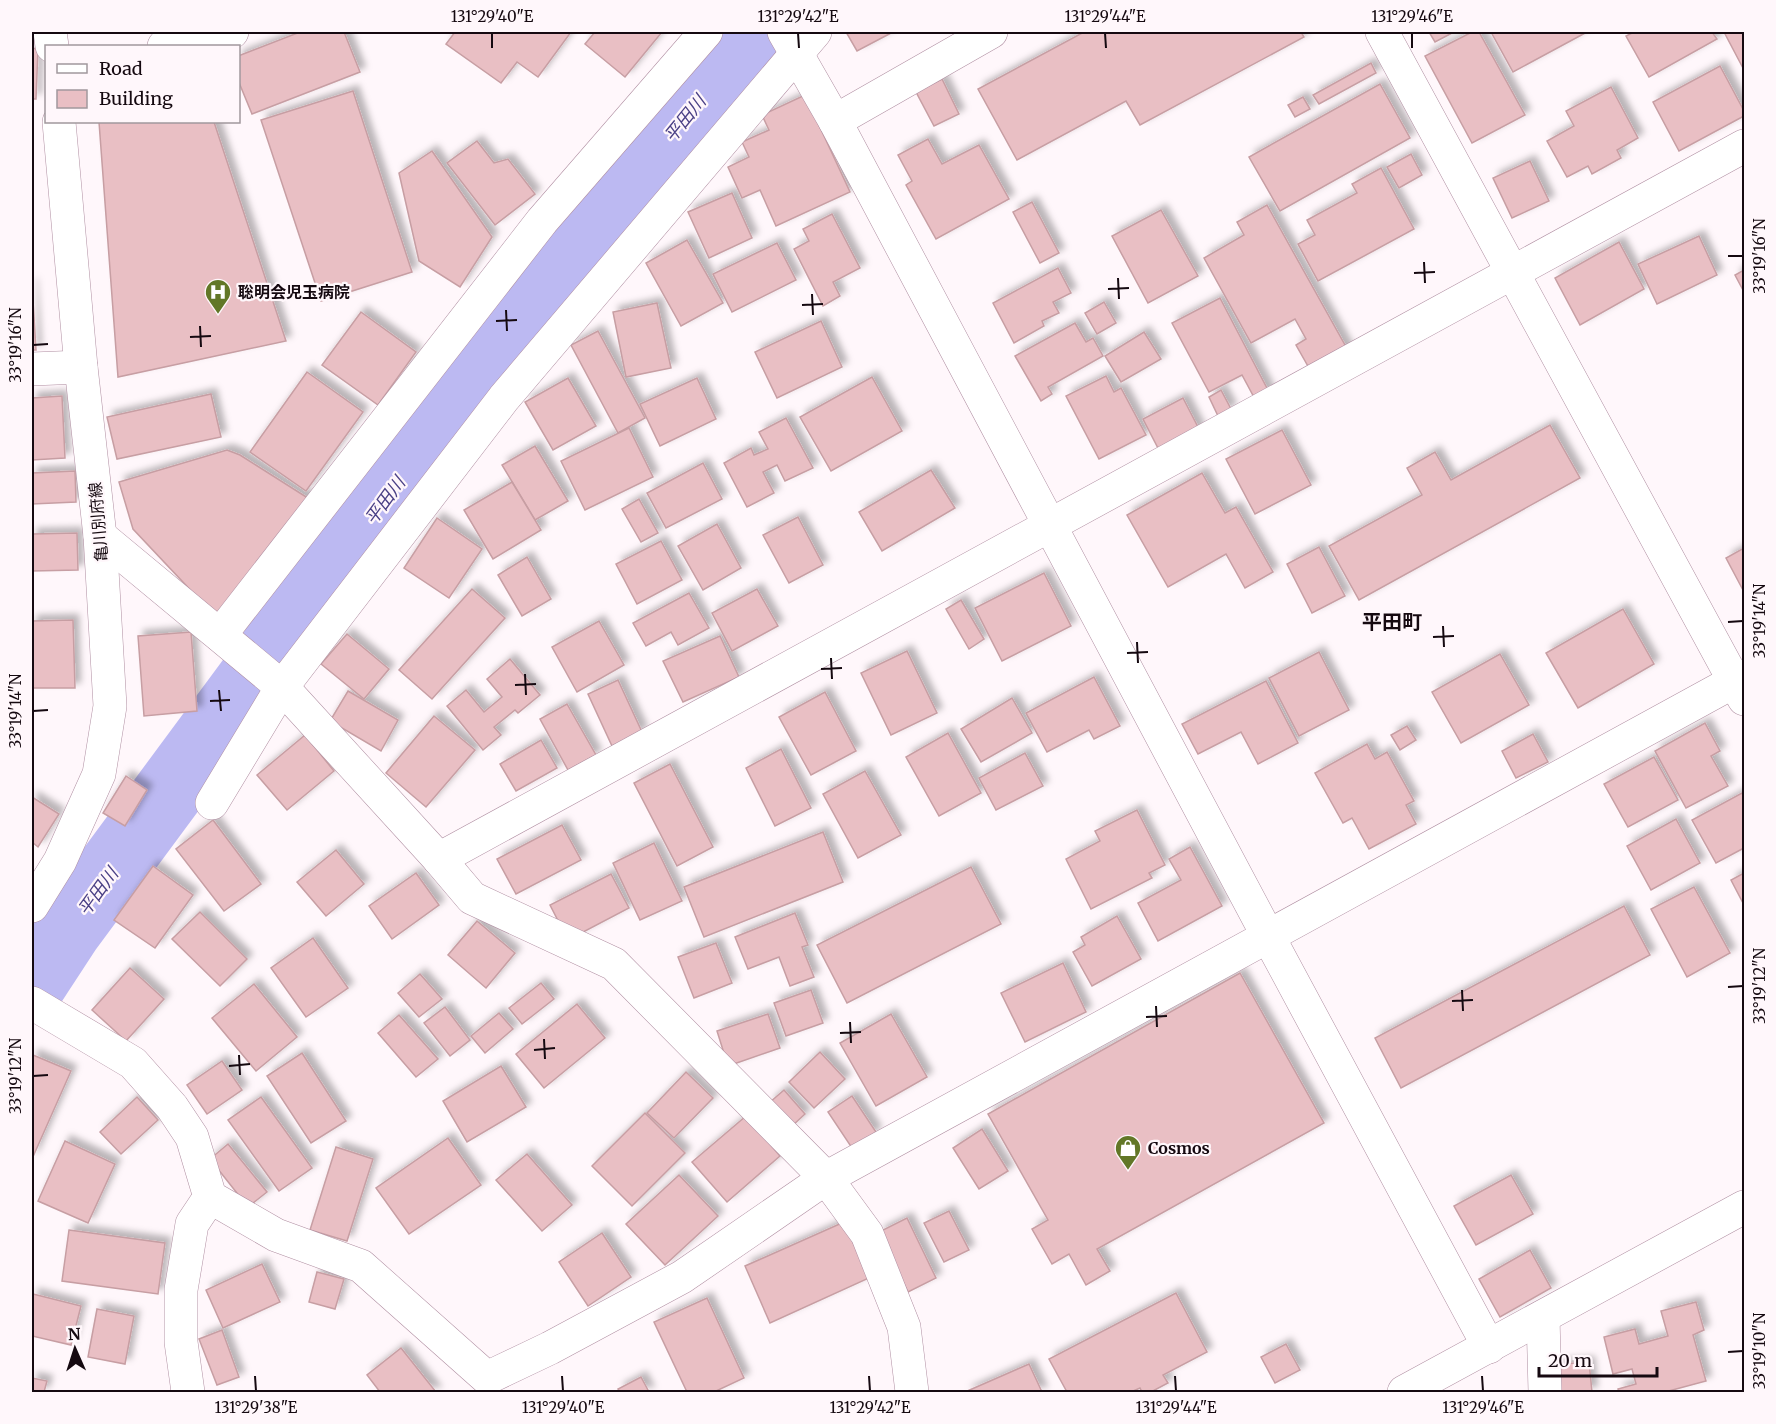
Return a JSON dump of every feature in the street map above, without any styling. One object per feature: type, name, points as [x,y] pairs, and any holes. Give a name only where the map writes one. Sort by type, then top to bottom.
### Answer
[{"type":"street","points":[[169,45],[232,32]]},
{"type":"street","points":[[230,643],[542,221],[706,32]]},
{"type":"street","points":[[835,121],[991,32]]},
{"type":"street","points":[[39,1008],[133,1063],[172,1107],[192,1137],[210,1197],[276,1235],[361,1266],[488,1385],[550,1348],[682,1277],[826,1178],[1268,936],[1741,685],[1382,32]]},
{"type":"street","points":[[212,803],[282,687],[504,398],[798,39],[835,121],[1489,1347]]},
{"type":"street","name":"亀川別府線","points":[[32,906],[60,861],[99,774],[110,705],[100,536],[81,367],[59,123]]},
{"type":"street","points":[[439,859],[1744,146]]},
{"type":"street","points":[[32,369],[81,367]]},
{"type":"street","points":[[100,536],[282,687],[472,898],[614,964],[826,1178],[867,1234],[904,1327],[912,1392]]},
{"type":"street","points":[[188,1392],[181,1342],[181,1290],[192,1224],[210,1197]]},
{"type":"street","points":[[1404,1392],[1744,1208]]},
{"type":"street","points":[[1543,1317],[1545,1392]]},
{"type":"building","points":[[300,32],[344,32],[360,72],[252,114],[240,85],[240,55]]},
{"type":"building","points":[[455,32],[571,32],[538,77],[517,62],[501,83],[446,44]]},
{"type":"building","points":[[595,32],[662,32],[625,77],[585,44]]},
{"type":"building","points":[[846,32],[893,32],[857,51]]},
{"type":"building","points":[[1084,32],[1301,32],[1304,37],[1140,125],[1126,101],[1017,160],[978,89]]},
{"type":"building","points":[[1429,32],[1454,32],[1435,42]]},
{"type":"building","points":[[1472,32],[1479,32],[1525,115],[1472,143],[1425,56]]},
{"type":"building","points":[[1491,32],[1587,32],[1513,72]]},
{"type":"building","points":[[1634,32],[1712,32],[1717,39],[1649,77],[1626,36]]},
{"type":"building","points":[[1724,32],[1744,32],[1744,70]]},
{"type":"building","points":[[32,48],[38,49],[36,99],[32,99]]},
{"type":"building","points":[[1371,63],[1376,73],[1319,104],[1313,95]]},
{"type":"building","points":[[1720,66],[1744,111],[1744,116],[1679,151],[1653,102]]},
{"type":"building","points":[[942,79],[959,114],[934,126],[916,92]]},
{"type":"building","points":[[1380,84],[1410,138],[1280,211],[1249,157]]},
{"type":"building","points":[[1611,87],[1638,138],[1617,150],[1621,158],[1592,174],[1588,166],[1567,177],[1547,141],[1574,126],[1566,111]]},
{"type":"building","points":[[353,91],[412,272],[321,301],[261,120]]},
{"type":"building","points":[[805,95],[850,192],[776,226],[760,190],[742,198],[728,167],[749,157],[742,142],[769,130],[762,115]]},
{"type":"building","points":[[1303,97],[1310,109],[1295,117],[1288,105]]},
{"type":"building","points":[[99,123],[214,123],[286,341],[118,377]]},
{"type":"building","points":[[928,139],[942,164],[979,145],[1009,199],[936,239],[906,185],[912,181],[898,155]]},
{"type":"building","points":[[477,141],[494,163],[508,159],[535,194],[495,225],[447,163]]},
{"type":"building","points":[[432,151],[492,237],[460,287],[419,261],[399,173]]},
{"type":"building","points":[[1411,154],[1422,175],[1399,188],[1387,167]]},
{"type":"building","points":[[1530,161],[1549,201],[1512,218],[1493,178]]},
{"type":"building","points":[[1381,168],[1414,229],[1318,281],[1298,244],[1315,235],[1307,220],[1357,193],[1352,184]]},
{"type":"building","points":[[732,193],[752,238],[709,258],[688,212]]},
{"type":"building","points":[[1032,202],[1059,253],[1040,263],[1013,212]]},
{"type":"building","points":[[1267,205],[1350,354],[1313,375],[1296,345],[1306,339],[1295,319],[1251,343],[1204,258],[1244,235],[1237,222]]},
{"type":"building","points":[[1161,210],[1198,276],[1148,303],[1112,236]]},
{"type":"building","points":[[832,214],[860,268],[833,282],[840,296],[823,306],[794,249],[809,241],[803,229]]},
{"type":"building","points":[[1699,236],[1717,275],[1657,304],[1638,264]]},
{"type":"building","points":[[687,240],[723,303],[681,326],[646,263]]},
{"type":"building","points":[[1619,242],[1644,289],[1580,325],[1555,278]]},
{"type":"building","points":[[777,243],[796,280],[732,312],[713,274]]},
{"type":"building","points":[[1058,268],[1071,293],[1053,302],[1059,313],[1042,321],[1044,326],[1014,343],[993,303]]},
{"type":"building","points":[[1744,270],[1744,292],[1735,275]]},
{"type":"building","points":[[32,283],[36,350],[32,350]]},
{"type":"building","points":[[1220,298],[1270,394],[1256,401],[1242,375],[1209,392],[1172,323]]},
{"type":"building","points":[[1104,302],[1116,323],[1097,334],[1085,313]]},
{"type":"building","points":[[657,303],[671,368],[626,377],[613,312]]},
{"type":"building","points":[[361,312],[416,352],[378,405],[322,365]]},
{"type":"building","points":[[821,321],[842,367],[777,398],[755,352]]},
{"type":"building","points":[[1075,323],[1086,342],[1093,338],[1103,356],[1048,387],[1052,394],[1041,401],[1015,356]]},
{"type":"building","points":[[598,331],[645,418],[618,433],[571,345]]},
{"type":"building","points":[[1144,332],[1161,359],[1121,382],[1105,356]]},
{"type":"building","points":[[307,372],[363,412],[306,491],[250,452]]},
{"type":"building","points":[[1106,376],[1114,392],[1121,388],[1146,435],[1099,459],[1066,396]]},
{"type":"building","points":[[872,377],[902,431],[831,471],[800,417]]},
{"type":"building","points":[[568,378],[596,426],[553,450],[525,402]]},
{"type":"building","points":[[697,378],[716,419],[660,446],[640,404]]},
{"type":"building","points":[[1221,390],[1231,409],[1218,416],[1209,397]]},
{"type":"building","points":[[211,394],[221,437],[117,459],[107,417]]},
{"type":"building","points":[[62,396],[65,458],[32,460],[32,398]]},
{"type":"building","points":[[1183,398],[1200,431],[1160,452],[1143,419]]},
{"type":"building","points":[[786,418],[813,468],[785,481],[777,465],[763,472],[774,493],[747,507],[724,463],[751,448],[754,455],[768,449],[759,432]]},
{"type":"building","points":[[1550,425],[1580,478],[1359,600],[1329,546],[1422,495],[1407,468],[1435,452],[1451,480]]},
{"type":"building","points":[[629,428],[653,477],[585,510],[561,461]]},
{"type":"building","points":[[1282,430],[1311,485],[1255,514],[1226,459]]},
{"type":"building","points":[[535,446],[568,501],[535,520],[502,465]]},
{"type":"building","points":[[227,450],[240,455],[311,500],[215,616],[133,529],[119,482]]},
{"type":"building","points":[[703,463],[722,499],[666,528],[647,493]]},
{"type":"building","points":[[931,470],[955,508],[882,551],[859,512]]},
{"type":"building","points":[[75,471],[76,502],[32,504],[32,473]]},
{"type":"building","points":[[1202,473],[1225,513],[1236,507],[1273,572],[1245,588],[1226,554],[1168,587],[1127,515]]},
{"type":"building","points":[[512,482],[541,530],[493,559],[464,510]]},
{"type":"building","points":[[639,499],[658,533],[641,542],[622,509]]},
{"type":"building","points":[[798,517],[823,565],[789,583],[763,535]]},
{"type":"building","points":[[437,518],[482,549],[449,598],[404,568]]},
{"type":"building","points":[[717,524],[741,568],[703,590],[678,546]]},
{"type":"building","points":[[77,533],[78,570],[32,571],[32,534]]},
{"type":"building","points":[[661,541],[682,580],[637,604],[616,564]]},
{"type":"building","points":[[1319,547],[1345,596],[1312,613],[1287,564]]},
{"type":"building","points":[[1744,548],[1744,592],[1726,558]]},
{"type":"building","points":[[527,557],[551,599],[522,616],[498,575]]},
{"type":"building","points":[[1044,573],[1071,626],[1002,661],[975,608]]},
{"type":"building","points":[[472,589],[505,618],[432,699],[399,670]]},
{"type":"building","points":[[757,589],[778,626],[732,651],[712,613]]},
{"type":"building","points":[[689,593],[709,628],[678,645],[671,632],[646,646],[633,623]]},
{"type":"building","points":[[961,600],[984,639],[969,649],[946,609]]},
{"type":"building","points":[[1623,609],[1654,664],[1578,708],[1546,653]]},
{"type":"building","points":[[73,620],[75,688],[32,688],[32,621]]},
{"type":"building","points":[[599,621],[624,665],[577,692],[552,647]]},
{"type":"building","points":[[191,632],[197,711],[144,716],[138,636]]},
{"type":"building","points":[[347,634],[389,669],[364,699],[321,664]]},
{"type":"building","points":[[720,636],[739,677],[683,702],[663,661]]},
{"type":"building","points":[[907,651],[937,713],[891,735],[861,673]]},
{"type":"building","points":[[1319,652],[1349,710],[1299,736],[1269,678]]},
{"type":"building","points":[[1500,654],[1529,705],[1461,743],[1432,692]]},
{"type":"building","points":[[510,659],[540,695],[518,713],[515,710],[494,727],[501,735],[483,750],[447,706],[466,690],[484,712],[502,697],[487,679]]},
{"type":"building","points":[[1094,677],[1120,726],[1094,739],[1089,730],[1047,752],[1026,713]]},
{"type":"building","points":[[618,680],[642,732],[612,746],[588,694]]},
{"type":"building","points":[[1266,681],[1298,743],[1258,764],[1241,732],[1198,754],[1182,724]]},
{"type":"building","points":[[348,691],[398,720],[381,751],[330,721]]},
{"type":"building","points":[[825,692],[856,751],[811,775],[779,717]]},
{"type":"building","points":[[1012,698],[1032,733],[981,762],[961,729]]},
{"type":"building","points":[[567,704],[596,755],[568,770],[540,719]]},
{"type":"building","points":[[434,716],[475,750],[426,807],[386,773]]},
{"type":"building","points":[[1705,723],[1720,751],[1711,756],[1728,786],[1686,808],[1655,751]]},
{"type":"building","points":[[1407,726],[1416,740],[1400,750],[1391,735]]},
{"type":"building","points":[[948,733],[981,793],[939,816],[906,757]]},
{"type":"building","points":[[1533,734],[1548,762],[1516,778],[1502,751]]},
{"type":"building","points":[[305,735],[334,771],[287,810],[257,775]]},
{"type":"building","points":[[541,740],[557,768],[516,791],[500,764]]},
{"type":"building","points":[[1367,744],[1375,759],[1387,752],[1414,801],[1406,805],[1416,824],[1369,849],[1352,818],[1343,823],[1315,773]]},
{"type":"building","points":[[781,749],[811,808],[775,826],[746,768]]},
{"type":"building","points":[[1025,753],[1043,786],[996,810],[979,778]]},
{"type":"building","points":[[1654,757],[1678,800],[1628,827],[1604,784]]},
{"type":"building","points":[[670,764],[713,847],[677,866],[634,783]]},
{"type":"building","points":[[865,771],[901,835],[858,858],[823,794]]},
{"type":"building","points":[[126,776],[147,790],[125,826],[103,813]]},
{"type":"building","points":[[1742,793],[1744,797],[1744,848],[1716,863],[1692,820]]},
{"type":"building","points":[[32,797],[59,814],[38,847],[32,842]]},
{"type":"building","points":[[1137,810],[1165,865],[1149,873],[1152,878],[1091,909],[1066,859],[1100,841],[1095,831]]},
{"type":"building","points":[[1676,819],[1700,863],[1651,890],[1627,846]]},
{"type":"building","points":[[213,820],[261,884],[224,911],[176,849]]},
{"type":"building","points":[[562,825],[581,860],[516,894],[497,859]]},
{"type":"building","points":[[823,832],[843,882],[704,937],[684,887]]},
{"type":"building","points":[[654,843],[682,901],[640,920],[613,863]]},
{"type":"building","points":[[1190,847],[1222,906],[1158,941],[1138,903],[1181,880],[1169,859]]},
{"type":"building","points":[[336,850],[364,884],[326,916],[297,882]]},
{"type":"building","points":[[153,866],[193,895],[155,948],[114,920]]},
{"type":"building","points":[[971,867],[1001,924],[847,1003],[817,945]]},
{"type":"building","points":[[416,873],[439,905],[392,939],[369,906]]},
{"type":"building","points":[[1744,873],[1744,905],[1731,880]]},
{"type":"building","points":[[611,874],[629,908],[568,940],[550,905]]},
{"type":"building","points":[[1694,887],[1730,953],[1687,977],[1651,909]]},
{"type":"building","points":[[1624,906],[1650,955],[1401,1088],[1375,1038]]},
{"type":"building","points":[[200,912],[247,959],[220,986],[172,939]]},
{"type":"building","points":[[795,913],[808,945],[802,947],[814,977],[790,986],[779,957],[748,969],[735,937]]},
{"type":"building","points":[[1117,916],[1141,959],[1092,986],[1073,952],[1085,945],[1081,937]]},
{"type":"building","points":[[477,921],[515,953],[486,988],[448,955]]},
{"type":"building","points":[[313,938],[348,988],[306,1017],[271,968]]},
{"type":"building","points":[[716,943],[732,983],[694,998],[678,957]]},
{"type":"building","points":[[1063,963],[1086,1012],[1025,1042],[1001,993]]},
{"type":"building","points":[[130,968],[164,999],[126,1041],[92,1010]]},
{"type":"building","name":"Cosmos","points":[[1240,973],[1324,1123],[1097,1249],[1110,1271],[1086,1285],[1069,1254],[1052,1264],[1032,1229],[1048,1220],[988,1114]]},
{"type":"building","points":[[420,974],[442,999],[419,1017],[398,993]]},
{"type":"building","points":[[541,983],[554,999],[522,1024],[509,1008]]},
{"type":"building","points":[[254,984],[297,1037],[256,1071],[212,1018]]},
{"type":"building","points":[[811,990],[823,1023],[786,1036],[774,1003]]},
{"type":"building","points":[[577,1004],[605,1038],[544,1088],[516,1054]]},
{"type":"building","points":[[445,1007],[470,1040],[450,1056],[424,1023]]},
{"type":"building","points":[[499,1013],[513,1029],[485,1053],[471,1036]]},
{"type":"building","points":[[768,1014],[780,1048],[728,1066],[717,1031]]},
{"type":"building","points":[[891,1014],[927,1077],[876,1106],[840,1043]]},
{"type":"building","points":[[399,1015],[438,1059],[416,1077],[378,1033]]},
{"type":"building","points":[[820,1052],[845,1079],[814,1108],[789,1082]]},
{"type":"building","points":[[302,1053],[346,1121],[311,1143],[267,1076]]},
{"type":"building","points":[[33,1055],[71,1071],[32,1159],[32,1059]]},
{"type":"building","points":[[222,1061],[242,1090],[207,1114],[187,1085]]},
{"type":"building","points":[[501,1066],[526,1107],[467,1142],[443,1101]]},
{"type":"building","points":[[686,1072],[713,1098],[674,1138],[647,1113]]},
{"type":"building","points":[[784,1090],[805,1114],[791,1127],[769,1103]]},
{"type":"building","points":[[852,1096],[876,1132],[852,1148],[828,1112]]},
{"type":"building","points":[[137,1097],[158,1120],[121,1154],[100,1132]]},
{"type":"building","points":[[261,1097],[312,1168],[279,1191],[228,1120]]},
{"type":"building","points":[[645,1113],[685,1153],[632,1206],[592,1166]]},
{"type":"building","points":[[746,1116],[780,1156],[727,1202],[692,1162]]},
{"type":"building","points":[[982,1129],[1008,1171],[979,1189],[953,1148]]},
{"type":"building","points":[[448,1138],[481,1185],[409,1234],[376,1188]]},
{"type":"building","points":[[65,1141],[115,1164],[88,1223],[38,1201]]},
{"type":"building","points":[[228,1144],[267,1192],[248,1207],[210,1159]]},
{"type":"building","points":[[336,1147],[373,1159],[347,1241],[310,1230]]},
{"type":"building","points":[[527,1154],[572,1205],[542,1231],[496,1180]]},
{"type":"building","points":[[679,1175],[718,1216],[665,1265],[626,1224]]},
{"type":"building","points":[[1511,1175],[1533,1214],[1476,1245],[1454,1206]]},
{"type":"building","points":[[949,1211],[969,1250],[944,1262],[924,1223]]},
{"type":"building","points":[[907,1218],[936,1278],[908,1292],[879,1232]]},
{"type":"building","points":[[844,1222],[869,1278],[770,1323],[745,1266]]},
{"type":"building","points":[[69,1230],[165,1243],[158,1294],[62,1281]]},
{"type":"building","points":[[602,1233],[631,1277],[588,1306],[559,1262]]},
{"type":"building","points":[[1530,1250],[1551,1288],[1500,1317],[1479,1279]]},
{"type":"building","points":[[262,1264],[280,1302],[223,1328],[206,1290]]},
{"type":"building","points":[[317,1272],[344,1279],[335,1309],[309,1302]]},
{"type":"building","points":[[1176,1293],[1207,1352],[1163,1375],[1168,1383],[1151,1392],[1142,1392],[1140,1388],[1131,1392],[1067,1392],[1049,1359]]},
{"type":"building","points":[[33,1294],[81,1306],[71,1345],[32,1336]]},
{"type":"building","points":[[707,1298],[744,1378],[714,1392],[687,1392],[654,1322]]},
{"type":"building","points":[[1696,1302],[1704,1330],[1693,1335],[1706,1381],[1665,1392],[1619,1392],[1618,1389],[1636,1384],[1632,1369],[1613,1374],[1604,1337],[1635,1329],[1639,1344],[1668,1336],[1661,1311]]},
{"type":"building","points":[[97,1309],[134,1316],[125,1364],[88,1357]]},
{"type":"building","points":[[222,1330],[239,1377],[217,1385],[199,1339]]},
{"type":"building","points":[[1286,1344],[1300,1370],[1275,1383],[1261,1357]]},
{"type":"building","points":[[401,1348],[436,1392],[380,1392],[367,1375]]},
{"type":"building","points":[[1589,1362],[1592,1392],[1552,1392],[1549,1365]]},
{"type":"building","points":[[1029,1364],[1042,1392],[965,1392]]},
{"type":"building","points":[[641,1377],[649,1392],[620,1392],[618,1389]]},
{"type":"building","points":[[32,1378],[47,1381],[44,1392],[32,1392]]},
{"type":"waterway","name":"平田川","points":[[32,983],[66,931],[481,370],[756,32]]},
{"type":"place","name":"聡明会児玉病院","points":[[218,315]]},
{"type":"place","name":"Cosmos","points":[[1128,1171]]},
{"type":"district","name":"平田町","points":[[1392,622]]}]
